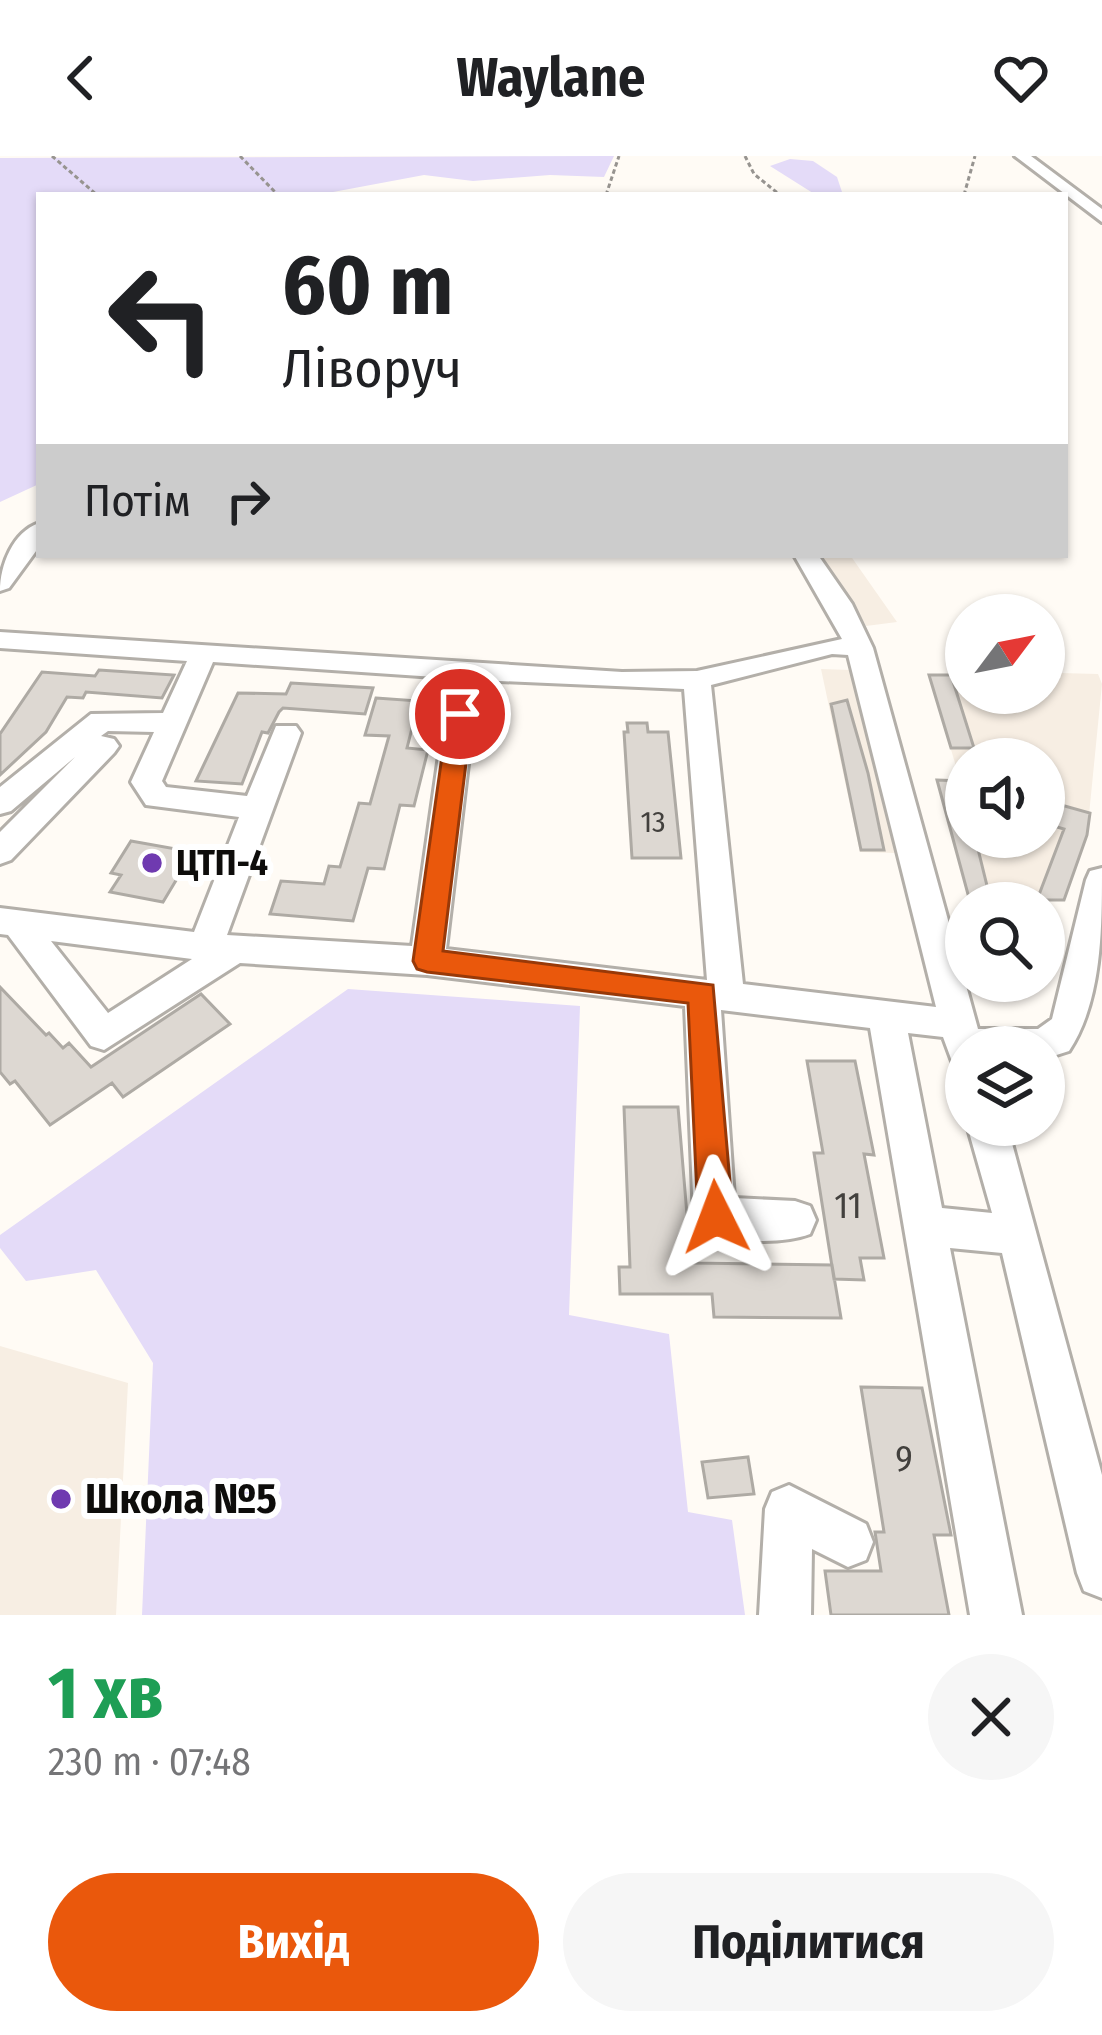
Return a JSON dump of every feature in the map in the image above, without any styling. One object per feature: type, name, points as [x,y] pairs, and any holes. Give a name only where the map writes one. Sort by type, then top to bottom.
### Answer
[{"type":"street","points":[[1022,156],[1102,217]]},
{"type":"street","points":[[0,583],[36,534]]},
{"type":"street","points":[[808,558],[839,604],[860,648],[958,1026]]},
{"type":"street","points":[[0,640],[622,681],[697,680],[800,652],[832,646],[860,648]]},
{"type":"street","points":[[204,653],[146,782],[157,797],[260,808]]},
{"type":"street","points":[[427,961],[465,673]]},
{"type":"street","points":[[697,680],[714,995],[716,1217],[795,1220]]},
{"type":"street","points":[[0,803],[101,721],[173,723]]},
{"type":"street","points":[[10,923],[104,1035],[221,948],[286,733]]},
{"type":"street","points":[[0,852],[104,746],[77,741]]},
{"type":"street","points":[[1065,1031],[1082,987],[1102,880]]},
{"type":"street","points":[[10,923],[221,948],[427,961],[886,1015],[945,1034]]},
{"type":"street","points":[[886,1015],[996,1615]]},
{"type":"street","points":[[993,1146],[1102,1573]]},
{"type":"street","points":[[925,1226],[1019,1235]]},
{"type":"street","points":[[785,1615],[789,1509],[848,1542]]},
{"type":"path","points":[[52,156],[94,192]]},
{"type":"path","points":[[240,156],[275,192]]},
{"type":"path","points":[[607,192],[620,156]]},
{"type":"path","points":[[745,156],[754,174],[776,192]]},
{"type":"path","points":[[965,192],[974,156]]},
{"type":"shaded area","points":[[614,156],[604,177],[550,175],[473,181],[424,175],[333,192],[36,192],[36,485],[0,502],[0,158]]},
{"type":"shaded area","points":[[790,159],[813,161],[837,177],[842,192],[811,192],[770,166]]},
{"type":"shaded area","points":[[821,558],[852,558],[897,622],[866,626]]},
{"type":"shaded area","points":[[821,669],[850,670],[895,853],[860,852]]},
{"type":"shaded area","points":[[1065,673],[1098,674],[1102,684],[1087,835],[1065,897],[1065,882],[965,882],[958,858],[1065,858],[1065,738],[948,738],[929,675],[945,675],[945,714],[1065,714]]},
{"type":"shaded area","points":[[937,780],[945,780],[945,810]]},
{"type":"shaded area","points":[[348,989],[580,1006],[569,1315],[669,1334],[688,1512],[732,1520],[745,1615],[142,1615],[153,1363],[96,1270],[26,1281],[0,1248],[0,1235]]},
{"type":"shaded area","name":"Школа №5","points":[[0,1346],[128,1383],[116,1615],[0,1615]]},
{"type":"building","points":[[99,670],[174,675],[162,698],[86,692],[83,698],[67,697],[46,732],[0,775],[0,734],[42,672],[95,676]]},
{"type":"building","points":[[929,675],[945,675],[945,714],[963,714],[971,738],[948,738]]},
{"type":"building","points":[[291,683],[373,688],[365,714],[283,708],[268,733],[262,732],[242,784],[196,781],[238,693],[286,694]]},
{"type":"building","points":[[376,698],[419,701],[407,748],[428,750],[414,806],[400,805],[384,869],[368,868],[353,921],[270,914],[281,881],[324,884],[329,866],[340,867],[359,803],[370,804],[389,736],[365,735]]},
{"type":"building","points":[[847,700],[884,850],[861,850],[831,704]]},
{"type":"building","points":[[627,723],[647,723],[648,732],[668,732],[681,858],[632,858]]},
{"type":"building","points":[[937,780],[945,780],[945,810]]},
{"type":"building","points":[[1065,806],[1090,813],[1065,897],[1065,882],[1044,882],[1053,858],[1065,858]]},
{"type":"building","name":"ЦТП-4","points":[[131,841],[193,852],[163,902],[110,892],[121,875],[111,873]]},
{"type":"building","points":[[958,858],[980,858],[986,882],[965,882]]},
{"type":"building","points":[[0,987],[46,1035],[63,1048],[69,1043],[91,1067],[201,994],[230,1024],[123,1097],[112,1083],[50,1125],[15,1081],[10,1084],[0,1072]]},
{"type":"building","points":[[807,1061],[855,1061],[874,1155],[864,1154],[884,1258],[860,1258],[864,1280],[834,1279],[814,1153],[823,1153]]},
{"type":"building","points":[[624,1107],[678,1107],[691,1263],[832,1265],[841,1318],[714,1317],[712,1294],[620,1294],[619,1267],[630,1267]]},
{"type":"building","points":[[861,1387],[922,1388],[951,1535],[934,1535],[949,1615],[831,1615],[825,1571],[881,1571],[875,1532],[884,1532]]},
{"type":"building","points":[[748,1457],[754,1494],[708,1498],[702,1462]]},
{"type":"place","name":"ЦТП-4","points":[[152,863]]},
{"type":"place","name":"Школа №5","points":[[61,1499]]},
{"type":"route","points":[[460,714],[427,961],[702,993],[716,1217]]}]
